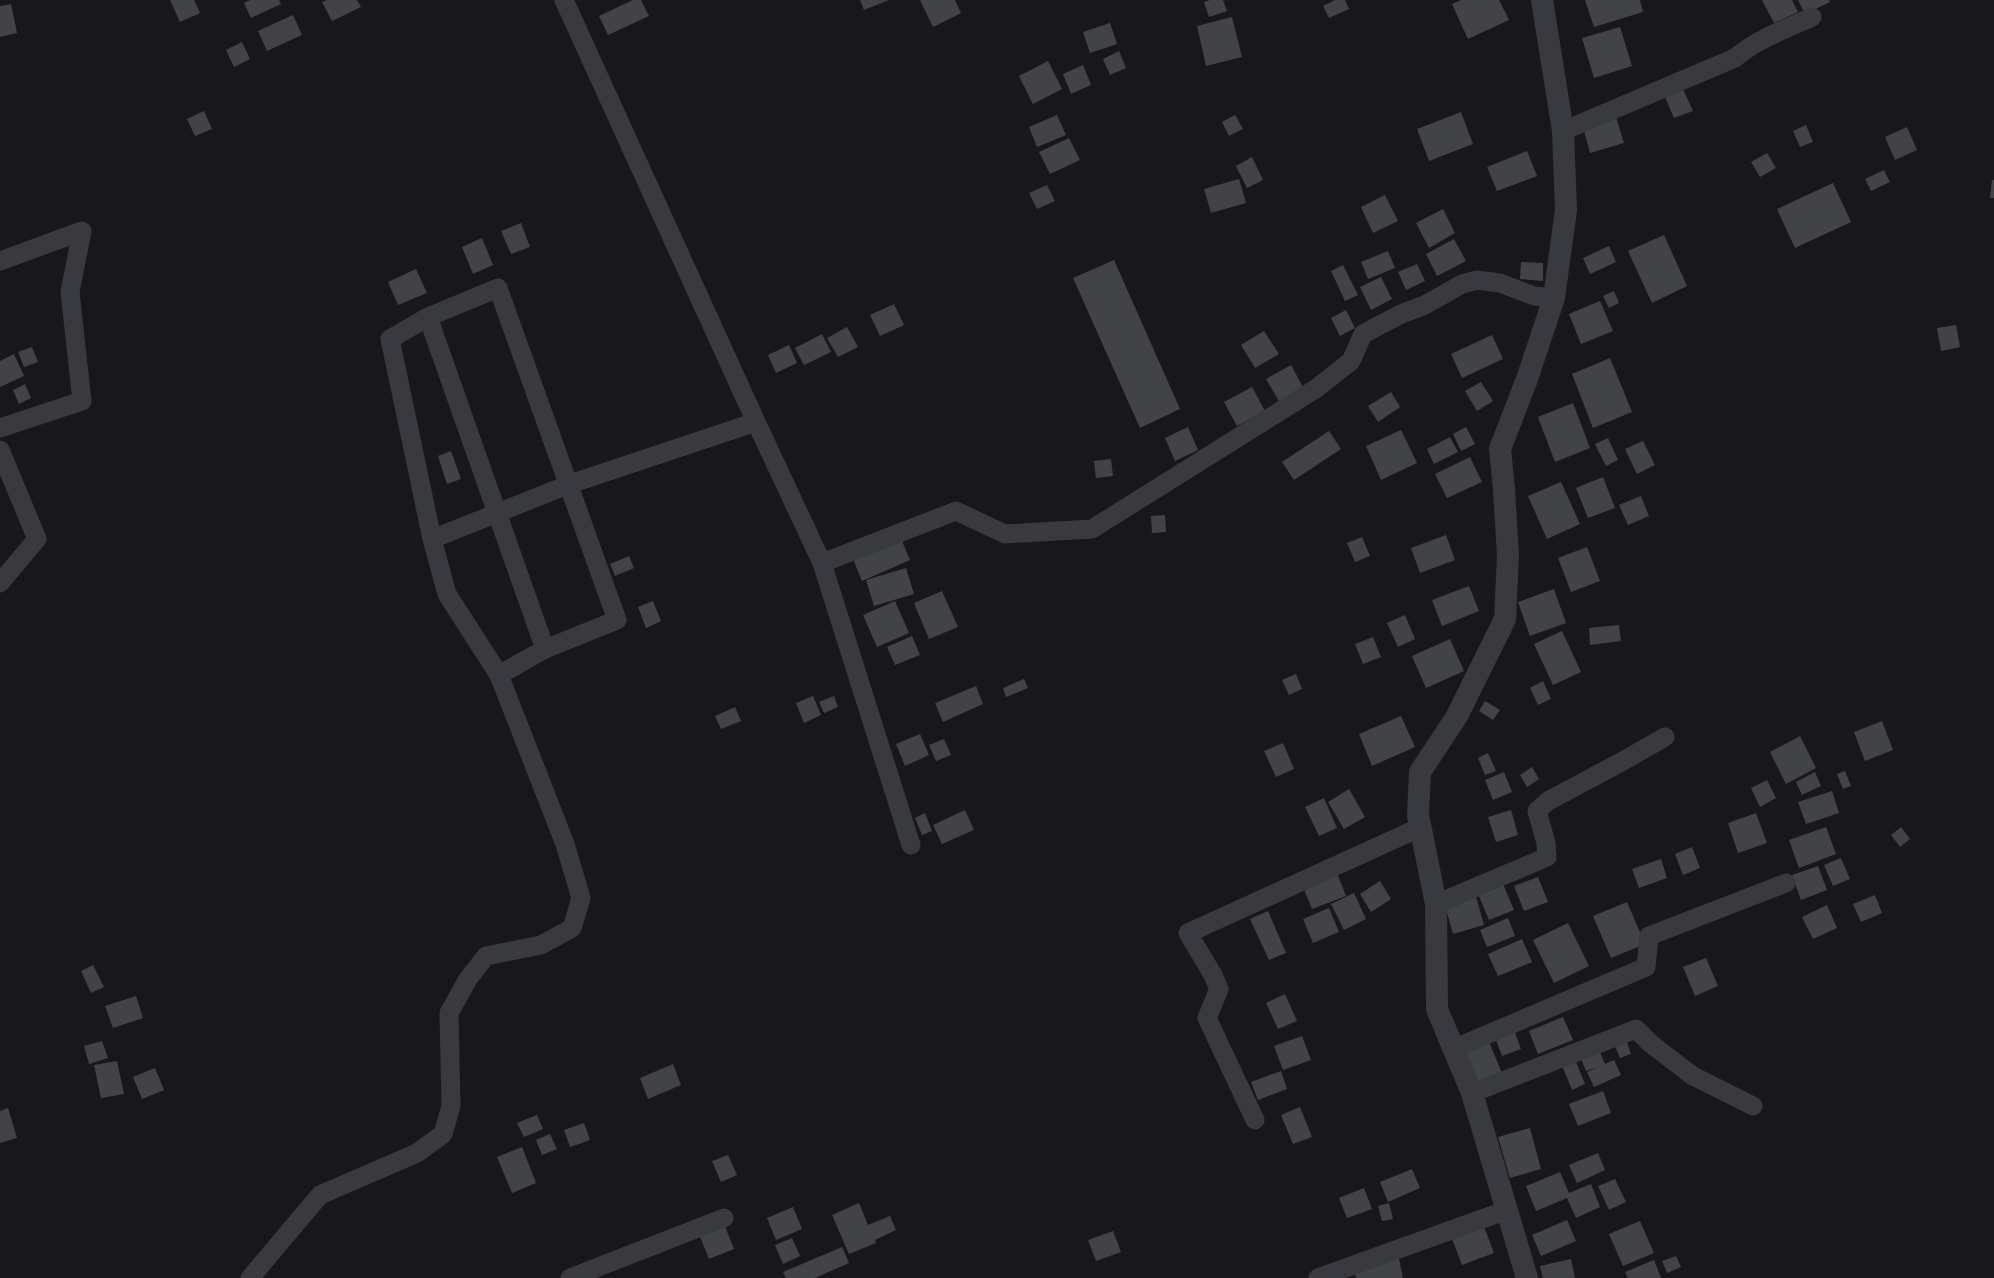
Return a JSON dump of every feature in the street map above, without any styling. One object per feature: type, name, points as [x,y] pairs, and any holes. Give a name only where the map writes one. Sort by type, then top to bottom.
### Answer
[{"type":"street","points":[[564,0],[756,422],[822,563],[911,845]]},
{"type":"street","points":[[1527,1278],[1472,1093],[1437,1009],[1436,904],[1418,815],[1420,772],[1457,716],[1505,619],[1508,555],[1500,449],[1527,378],[1554,298],[1566,210],[1563,130],[1542,0]]},
{"type":"street","points":[[1563,130],[1735,58],[1746,49],[1812,17]]},
{"type":"street","points":[[0,261],[82,231],[70,292],[82,401],[0,428]]},
{"type":"street","points":[[822,563],[956,511],[1005,534],[1092,529],[1317,388],[1351,361],[1363,334],[1401,314],[1425,305],[1462,284],[1477,280],[1500,283],[1534,296],[1554,298]]},
{"type":"street","points":[[250,1278],[320,1195],[417,1153],[443,1134],[451,1106],[449,1013],[468,979],[486,956],[541,945],[572,928],[581,898],[567,850],[499,675],[447,594],[432,540],[390,339],[428,317],[498,288],[570,484],[617,620],[545,649],[499,675]]},
{"type":"street","points":[[428,317],[545,649]]},
{"type":"street","points":[[432,540],[497,512],[570,484],[756,422]]},
{"type":"street","points":[[0,450],[37,539],[0,583]]},
{"type":"street","points":[[1436,904],[1547,857],[1546,843],[1537,811],[1548,801],[1665,737]]},
{"type":"street","points":[[1255,1120],[1206,1018],[1219,989],[1213,975],[1188,933],[1421,827]]},
{"type":"street","points":[[1453,1049],[1646,967],[1649,936],[1786,883]]},
{"type":"street","points":[[1472,1093],[1636,1029],[1651,1044],[1693,1076],[1753,1106]]},
{"type":"street","points":[[1318,1278],[1507,1210]]},
{"type":"street","points":[[570,1278],[724,1218]]},
{"type":"building","points":[[170,0],[194,0],[200,13],[180,22]]},
{"type":"building","points":[[250,0],[279,0],[281,4],[251,18],[244,3]]},
{"type":"building","points":[[327,0],[357,0],[361,7],[332,21],[322,2]]},
{"type":"building","points":[[633,0],[641,0],[649,16],[608,35],[599,16]]},
{"type":"building","points":[[860,0],[889,0],[864,10]]},
{"type":"building","points":[[920,0],[955,0],[961,13],[933,27]]},
{"type":"building","points":[[1210,0],[1223,0],[1227,11],[1209,17],[1204,2]]},
{"type":"building","points":[[1335,0],[1345,0],[1349,9],[1329,18],[1323,6]]},
{"type":"building","points":[[1461,0],[1499,0],[1509,20],[1468,39],[1452,4]]},
{"type":"building","points":[[1585,0],[1640,0],[1643,12],[1594,27]]},
{"type":"building","points":[[1762,0],[1792,0],[1798,12],[1774,23]]},
{"type":"building","points":[[1798,0],[1829,0],[1830,2],[1805,14]]},
{"type":"building","points":[[11,4],[17,33],[0,37],[0,6]]},
{"type":"building","points":[[293,15],[302,35],[267,51],[258,31]]},
{"type":"building","points":[[1232,17],[1242,57],[1206,66],[1197,26]]},
{"type":"building","points":[[1110,23],[1117,44],[1090,53],[1083,32]]},
{"type":"building","points":[[1620,27],[1632,66],[1594,78],[1582,38]]},
{"type":"building","points":[[242,42],[250,59],[234,67],[226,50]]},
{"type":"building","points":[[1119,51],[1126,68],[1110,75],[1103,59]]},
{"type":"building","points":[[1048,61],[1062,89],[1033,104],[1019,76]]},
{"type":"building","points":[[1083,65],[1091,85],[1071,94],[1063,74]]},
{"type":"building","points":[[1683,89],[1693,111],[1674,118],[1665,97]]},
{"type":"building","points":[[204,111],[212,129],[195,136],[187,119]]},
{"type":"building","points":[[1461,112],[1473,144],[1429,161],[1417,129]]},
{"type":"building","points":[[1057,115],[1066,135],[1037,147],[1029,127]]},
{"type":"building","points":[[1235,115],[1243,129],[1229,136],[1222,122]]},
{"type":"building","points":[[1616,117],[1624,143],[1590,153],[1583,127]]},
{"type":"building","points":[[1806,125],[1813,142],[1800,147],[1793,131]]},
{"type":"building","points":[[1907,127],[1917,150],[1895,160],[1885,137]]},
{"type":"building","points":[[1069,138],[1080,160],[1050,174],[1039,152]]},
{"type":"building","points":[[1527,151],[1537,176],[1497,191],[1487,167]]},
{"type":"building","points":[[1767,153],[1776,168],[1760,177],[1751,162]]},
{"type":"building","points":[[1252,157],[1263,180],[1247,188],[1236,166]]},
{"type":"building","points":[[1884,170],[1890,182],[1871,191],[1865,179]]},
{"type":"building","points":[[1239,179],[1246,203],[1211,213],[1204,189]]},
{"type":"building","points":[[1992,180],[1994,180],[1994,198],[1990,198]]},
{"type":"building","points":[[1833,183],[1851,222],[1795,248],[1777,209]]},
{"type":"building","points":[[1047,185],[1055,201],[1037,209],[1029,193]]},
{"type":"building","points":[[1385,195],[1398,221],[1373,233],[1361,207]]},
{"type":"building","points":[[1443,209],[1455,233],[1429,248],[1416,223]]},
{"type":"building","points":[[521,223],[530,247],[511,254],[501,231]]},
{"type":"building","points":[[1664,235],[1687,286],[1652,303],[1628,251]]},
{"type":"building","points":[[482,238],[493,265],[473,274],[462,247]]},
{"type":"building","points":[[1454,239],[1466,261],[1437,276],[1426,254]]},
{"type":"building","points":[[1609,246],[1616,262],[1590,274],[1583,258]]},
{"type":"building","points":[[1388,251],[1395,268],[1368,279],[1361,262]]},
{"type":"building","points":[[1114,260],[1180,409],[1140,428],[1073,278]]},
{"type":"building","points":[[1521,262],[1543,263],[1543,281],[1520,279]]},
{"type":"building","points":[[1417,264],[1425,281],[1406,290],[1398,272]]},
{"type":"building","points":[[1343,265],[1358,295],[1345,301],[1331,271]]},
{"type":"building","points":[[416,269],[427,293],[398,305],[388,282]]},
{"type":"building","points":[[1381,277],[1392,299],[1371,310],[1360,287]]},
{"type":"building","points":[[1614,291],[1619,303],[1609,308],[1603,296]]},
{"type":"building","points":[[1600,301],[1613,331],[1581,344],[1569,314]]},
{"type":"building","points":[[894,304],[904,325],[880,336],[870,315]]},
{"type":"building","points":[[1346,310],[1355,328],[1340,336],[1331,318]]},
{"type":"building","points":[[1956,325],[1960,347],[1941,351],[1937,328]]},
{"type":"building","points":[[847,327],[858,347],[838,357],[827,338]]},
{"type":"building","points":[[1264,331],[1279,354],[1255,368],[1241,345]]},
{"type":"building","points":[[822,334],[831,352],[804,365],[795,348]]},
{"type":"building","points":[[1492,335],[1503,359],[1462,378],[1451,354]]},
{"type":"building","points":[[789,345],[797,363],[776,373],[768,355]]},
{"type":"building","points":[[32,347],[38,362],[24,367],[18,352]]},
{"type":"building","points":[[14,354],[24,376],[0,387],[0,361]]},
{"type":"building","points":[[1610,358],[1632,412],[1593,428],[1572,374]]},
{"type":"building","points":[[1291,365],[1304,389],[1280,403],[1266,379]]},
{"type":"building","points":[[1481,382],[1493,401],[1477,411],[1465,391]]},
{"type":"building","points":[[25,384],[31,398],[19,404],[13,390]]},
{"type":"building","points":[[1252,387],[1265,411],[1237,426],[1224,402]]},
{"type":"building","points":[[1391,392],[1400,407],[1378,422],[1368,406]]},
{"type":"building","points":[[1573,403],[1590,448],[1555,462],[1538,417]]},
{"type":"building","points":[[1188,427],[1198,450],[1175,461],[1165,438]]},
{"type":"building","points":[[1466,427],[1475,444],[1461,451],[1453,434]]},
{"type":"building","points":[[1401,430],[1417,463],[1381,480],[1366,446]]},
{"type":"building","points":[[1329,431],[1341,449],[1294,480],[1282,462]]},
{"type":"building","points":[[1450,437],[1458,452],[1434,464],[1427,449]]},
{"type":"building","points":[[1608,438],[1618,460],[1606,466],[1595,444]]},
{"type":"building","points":[[1643,441],[1655,465],[1637,474],[1625,449]]},
{"type":"building","points":[[451,451],[461,479],[447,484],[438,456]]},
{"type":"building","points":[[1470,457],[1482,482],[1447,498],[1435,474]]},
{"type":"building","points":[[1111,459],[1113,476],[1096,478],[1094,461]]},
{"type":"building","points":[[1603,477],[1615,508],[1588,518],[1576,488]]},
{"type":"building","points":[[1561,482],[1580,524],[1547,539],[1528,496]]},
{"type":"building","points":[[1641,496],[1649,516],[1628,525],[1619,505]]},
{"type":"building","points":[[1165,515],[1166,532],[1152,533],[1151,516]]},
{"type":"building","points":[[899,534],[910,560],[862,581],[851,554]]},
{"type":"building","points":[[1446,535],[1455,560],[1420,573],[1411,548]]},
{"type":"building","points":[[1362,537],[1370,556],[1355,562],[1347,543]]},
{"type":"building","points":[[1587,547],[1600,581],[1571,592],[1558,558]]},
{"type":"building","points":[[629,556],[634,568],[615,576],[610,564]]},
{"type":"building","points":[[906,568],[914,594],[874,606],[866,580]]},
{"type":"building","points":[[1469,586],[1479,611],[1442,626],[1432,600]]},
{"type":"building","points":[[1554,589],[1566,623],[1530,636],[1518,602]]},
{"type":"building","points":[[942,591],[958,627],[929,639],[914,603]]},
{"type":"building","points":[[653,601],[661,621],[646,628],[638,607]]},
{"type":"building","points":[[895,601],[909,633],[877,647],[863,615]]},
{"type":"building","points":[[1405,615],[1415,639],[1398,647],[1387,623]]},
{"type":"building","points":[[1619,625],[1621,641],[1590,645],[1589,628]]},
{"type":"building","points":[[1562,631],[1581,672],[1553,685],[1534,644]]},
{"type":"building","points":[[912,636],[920,655],[895,665],[887,647]]},
{"type":"building","points":[[1373,637],[1381,657],[1363,664],[1355,644]]},
{"type":"building","points":[[1450,639],[1464,671],[1426,688],[1412,656]]},
{"type":"building","points":[[1296,674],[1302,689],[1289,695],[1282,680]]},
{"type":"building","points":[[1024,679],[1028,688],[1006,697],[1003,688]]},
{"type":"building","points":[[1543,681],[1551,699],[1538,705],[1530,688]]},
{"type":"building","points":[[976,686],[983,704],[943,722],[935,703]]},
{"type":"building","points":[[813,696],[821,715],[804,723],[796,703]]},
{"type":"building","points":[[834,696],[838,707],[824,713],[819,702]]},
{"type":"building","points":[[1485,701],[1500,710],[1493,720],[1479,711]]},
{"type":"building","points":[[735,707],[741,721],[721,729],[715,716]]},
{"type":"building","points":[[1401,716],[1415,747],[1372,766],[1359,734]]},
{"type":"building","points":[[1882,721],[1893,750],[1865,761],[1854,732]]},
{"type":"building","points":[[920,734],[929,755],[905,766],[896,744]]},
{"type":"building","points":[[1800,736],[1816,768],[1786,784],[1770,752]]},
{"type":"building","points":[[944,739],[951,755],[936,761],[929,745]]},
{"type":"building","points":[[1283,743],[1294,769],[1276,777],[1264,751]]},
{"type":"building","points":[[1488,753],[1496,771],[1485,775],[1478,758]]},
{"type":"building","points":[[1532,767],[1539,779],[1527,787],[1520,775]]},
{"type":"building","points":[[1845,771],[1851,786],[1843,789],[1837,774]]},
{"type":"building","points":[[1504,772],[1512,792],[1493,800],[1485,780]]},
{"type":"building","points":[[1815,772],[1821,786],[1802,795],[1796,782]]},
{"type":"building","points":[[1767,780],[1776,798],[1760,807],[1751,788]]},
{"type":"building","points":[[1349,789],[1365,817],[1344,829],[1328,802]]},
{"type":"building","points":[[1832,791],[1839,813],[1806,824],[1798,802]]},
{"type":"building","points":[[1324,798],[1337,828],[1319,836],[1305,807]]},
{"type":"building","points":[[965,810],[974,830],[942,844],[933,825]]},
{"type":"building","points":[[1511,810],[1518,835],[1496,842],[1488,817]]},
{"type":"building","points":[[925,813],[932,831],[922,835],[915,818]]},
{"type":"building","points":[[1756,813],[1767,843],[1738,853],[1728,823]]},
{"type":"building","points":[[1826,827],[1836,854],[1799,868],[1789,840]]},
{"type":"building","points":[[1901,827],[1910,839],[1900,847],[1891,835]]},
{"type":"building","points":[[1692,847],[1700,868],[1683,875],[1675,854]]},
{"type":"building","points":[[1841,858],[1850,879],[1833,886],[1824,865]]},
{"type":"building","points":[[1661,859],[1667,878],[1639,888],[1632,869]]},
{"type":"building","points":[[1818,866],[1827,890],[1801,900],[1792,875]]},
{"type":"building","points":[[1335,868],[1346,896],[1312,909],[1301,882]]},
{"type":"building","points":[[1538,877],[1548,902],[1524,911],[1514,886]]},
{"type":"building","points":[[1380,881],[1391,899],[1371,912],[1360,894]]},
{"type":"building","points":[[1503,884],[1514,910],[1489,920],[1478,894]]},
{"type":"building","points":[[1354,893],[1366,919],[1344,930],[1331,904]]},
{"type":"building","points":[[1475,893],[1484,925],[1453,934],[1444,902]]},
{"type":"building","points":[[1875,895],[1882,913],[1861,922],[1853,904]]},
{"type":"building","points":[[1627,902],[1645,944],[1611,958],[1593,916]]},
{"type":"building","points":[[1827,905],[1837,928],[1813,939],[1802,917]]},
{"type":"building","points":[[1329,908],[1339,932],[1313,943],[1303,919]]},
{"type":"building","points":[[1268,911],[1286,953],[1269,960],[1250,919]]},
{"type":"building","points":[[1508,918],[1515,936],[1487,947],[1480,930]]},
{"type":"building","points":[[1568,923],[1589,966],[1554,983],[1533,940]]},
{"type":"building","points":[[1522,939],[1532,962],[1498,976],[1488,954]]},
{"type":"building","points":[[1706,958],[1718,986],[1695,996],[1683,967]]},
{"type":"building","points":[[93,965],[104,987],[91,993],[81,971]]},
{"type":"building","points":[[1285,994],[1297,1021],[1278,1029],[1266,1003]]},
{"type":"building","points":[[136,996],[143,1018],[113,1028],[105,1006]]},
{"type":"building","points":[[1563,1017],[1573,1040],[1538,1054],[1529,1031]]},
{"type":"building","points":[[1513,1027],[1521,1049],[1502,1056],[1494,1035]]},
{"type":"building","points":[[1624,1034],[1631,1054],[1620,1058],[1612,1039]]},
{"type":"building","points":[[1302,1036],[1311,1060],[1283,1070],[1274,1046]]},
{"type":"building","points":[[102,1041],[108,1058],[89,1064],[84,1046]]},
{"type":"building","points":[[1489,1042],[1502,1073],[1478,1084],[1464,1053]]},
{"type":"building","points":[[1597,1045],[1605,1064],[1614,1060],[1621,1075],[1594,1087],[1587,1072],[1598,1067],[1586,1071],[1578,1052]]},
{"type":"building","points":[[1574,1057],[1585,1084],[1572,1090],[1561,1063]]},
{"type":"building","points":[[117,1061],[124,1094],[101,1098],[94,1065]]},
{"type":"building","points":[[673,1064],[681,1085],[648,1099],[640,1078]]},
{"type":"building","points":[[155,1068],[164,1090],[142,1099],[133,1077]]},
{"type":"building","points":[[1281,1071],[1287,1089],[1258,1100],[1251,1082]]},
{"type":"building","points":[[1603,1091],[1611,1113],[1578,1126],[1569,1104]]},
{"type":"building","points":[[1300,1107],[1312,1137],[1293,1144],[1281,1115]]},
{"type":"building","points":[[8,1108],[17,1138],[0,1143],[0,1111]]},
{"type":"building","points":[[537,1115],[543,1129],[524,1137],[517,1123]]},
{"type":"building","points":[[584,1123],[590,1140],[570,1147],[564,1130]]},
{"type":"building","points":[[1530,1128],[1541,1169],[1510,1178],[1498,1137]]},
{"type":"building","points":[[550,1134],[557,1149],[542,1155],[536,1140]]},
{"type":"building","points":[[522,1147],[536,1183],[512,1193],[497,1157]]},
{"type":"building","points":[[1598,1153],[1605,1170],[1577,1183],[1569,1165]]},
{"type":"building","points":[[728,1155],[737,1175],[721,1182],[712,1161]]},
{"type":"building","points":[[1412,1169],[1420,1188],[1388,1202],[1380,1182]]},
{"type":"building","points":[[1560,1172],[1569,1193],[1591,1184],[1600,1207],[1576,1218],[1567,1198],[1536,1211],[1526,1186]]},
{"type":"building","points":[[1615,1179],[1626,1202],[1609,1210],[1598,1186]]},
{"type":"building","points":[[1364,1188],[1372,1209],[1347,1218],[1339,1198]]},
{"type":"building","points":[[859,1203],[868,1225],[890,1216],[896,1230],[875,1240],[876,1243],[849,1254],[832,1215]]},
{"type":"building","points":[[1389,1203],[1393,1219],[1382,1221],[1378,1206]]},
{"type":"building","points":[[793,1207],[802,1229],[776,1240],[767,1218]]},
{"type":"building","points":[[1567,1220],[1576,1241],[1541,1256],[1532,1235]]},
{"type":"building","points":[[1640,1221],[1654,1253],[1623,1266],[1609,1234]]},
{"type":"building","points":[[724,1224],[734,1249],[709,1259],[699,1234]]},
{"type":"building","points":[[1483,1224],[1494,1253],[1462,1265],[1451,1236]]},
{"type":"building","points":[[1113,1231],[1121,1252],[1096,1261],[1088,1240]]},
{"type":"building","points":[[792,1238],[800,1256],[783,1264],[775,1245]]},
{"type":"building","points":[[842,1247],[849,1263],[815,1278],[786,1278],[783,1272]]},
{"type":"building","points":[[1676,1256],[1681,1267],[1667,1273],[1662,1261]]},
{"type":"building","points":[[1399,1259],[1403,1278],[1356,1278],[1354,1269]]},
{"type":"building","points":[[1571,1259],[1575,1278],[1543,1278],[1540,1266]]},
{"type":"building","points":[[1654,1260],[1661,1278],[1628,1278],[1625,1272]]}]
